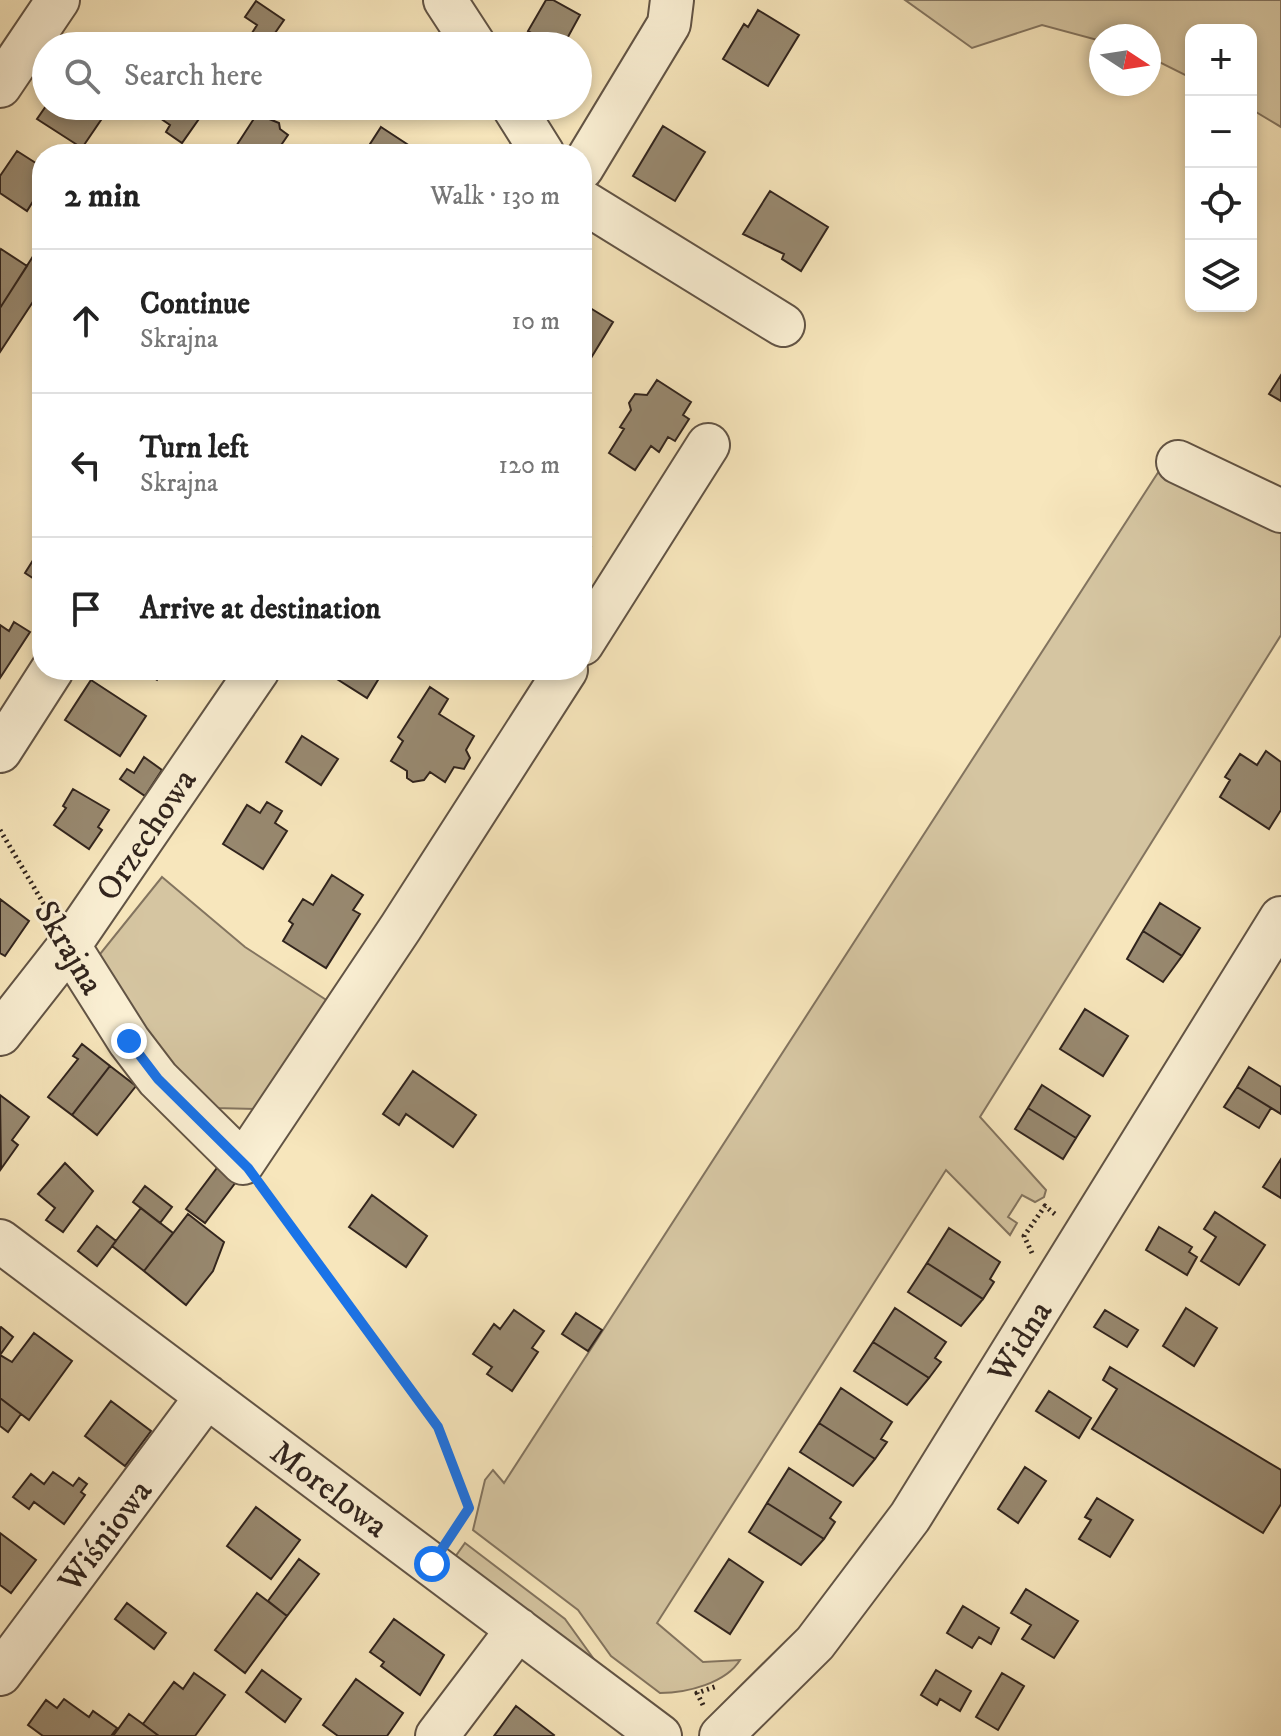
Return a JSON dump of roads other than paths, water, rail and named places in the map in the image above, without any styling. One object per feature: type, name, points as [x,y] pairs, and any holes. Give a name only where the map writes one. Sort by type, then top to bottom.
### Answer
[{"type":"street","points":[[36,32],[58,0]]},
{"type":"street","points":[[445,0],[466,32]]},
{"type":"street","points":[[592,151],[669,24],[672,0]]},
{"type":"street","points":[[0,86],[32,39]]},
{"type":"street","points":[[522,120],[537,144]]},
{"type":"street","points":[[592,207],[783,325]]},
{"type":"street","points":[[592,628],[708,445]]},
{"type":"street","points":[[1178,462],[1281,511]]},
{"type":"street","points":[[0,751],[46,680]]},
{"type":"street","name":"Orzechowa","points":[[0,1034],[69,946],[251,680]]},
{"type":"street","name":"Skrajna","points":[[69,946],[129,1041],[158,1079],[243,1163],[401,927],[546,680]]},
{"type":"street","name":"Widna","points":[[721,1736],[815,1643],[910,1517],[1281,918]]},
{"type":"street","name":"Morelowa","points":[[0,1241],[660,1736]]},
{"type":"street","name":"Wiśniowa","points":[[0,1674],[207,1396]]},
{"type":"street","points":[[437,1736],[518,1629]]}]
